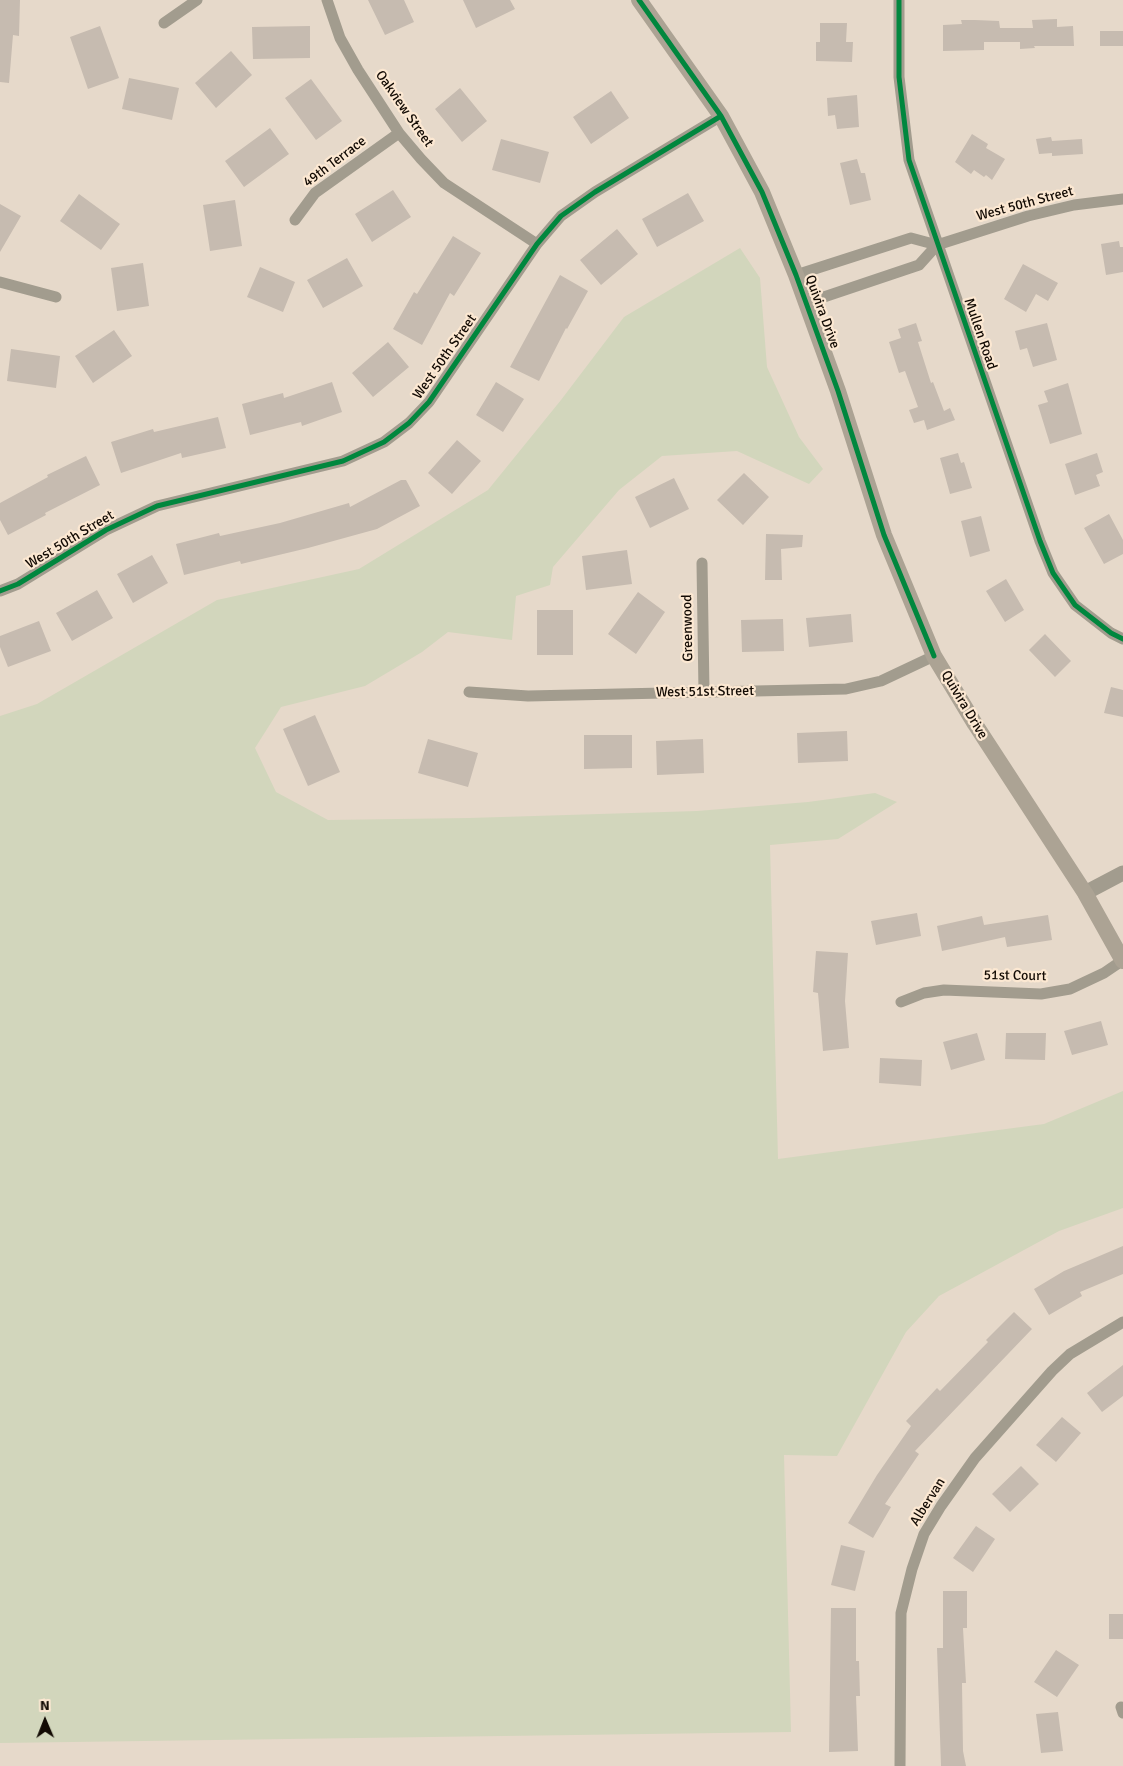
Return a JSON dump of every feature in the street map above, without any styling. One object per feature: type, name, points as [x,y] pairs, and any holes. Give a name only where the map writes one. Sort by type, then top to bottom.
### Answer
[{"type":"main road","name":"Quivira Drive","points":[[639,0],[721,116],[762,192],[796,275],[838,391],[884,535],[934,656],[975,724],[1085,893],[1123,961]]},
{"type":"street","points":[[164,23],[197,0]]},
{"type":"street","name":"Oakview Street","points":[[327,0],[340,38],[399,133],[444,183],[537,244]]},
{"type":"street","name":"Mullen Road","points":[[898,0],[899,77],[904,133],[909,160],[1040,542],[1053,573],[1075,605],[1111,633],[1123,639]]},
{"type":"street","name":"West 50th Street","points":[[0,591],[18,584],[106,530],[156,506],[336,463],[384,442],[409,423],[429,402],[537,244],[561,216],[572,207],[721,116]]},
{"type":"street","name":"49th Terrace","points":[[295,220],[315,193],[399,133]]},
{"type":"street","name":"West 50th Street","points":[[937,245],[1028,216],[1074,205],[1123,198]]},
{"type":"street","points":[[796,275],[911,238],[937,245],[919,265],[806,303]]},
{"type":"street","points":[[0,282],[56,296]]},
{"type":"street","name":"Greenwood","points":[[702,563],[704,692]]},
{"type":"street","name":"West 51st Street","points":[[469,692],[528,696],[846,689],[881,681],[934,656]]},
{"type":"street","points":[[1085,893],[1123,873]]},
{"type":"street","name":"51st Court","points":[[901,1002],[924,993],[944,990],[1041,994],[1070,988],[1104,973],[1123,961]]},
{"type":"street","name":"Albervan","points":[[900,1766],[901,1613],[912,1569],[924,1534],[975,1458],[1052,1371],[1070,1354],[1123,1322]]},
{"type":"green space","points":[[740,248],[760,278],[767,367],[799,437],[823,469],[809,484],[737,451],[662,456],[619,490],[553,567],[550,585],[516,596],[512,640],[448,632],[422,652],[365,686],[281,707],[255,748],[276,792],[328,820],[697,811],[808,802],[875,793],[897,802],[838,839],[770,845],[778,1159],[1044,1124],[1123,1091],[1123,1208],[1059,1231],[939,1296],[906,1332],[837,1456],[784,1455],[791,1732],[0,1743],[0,716],[37,704],[217,600],[359,569],[488,490],[561,400],[624,317]]},
{"type":"building","points":[[0,0],[20,0],[19,36],[13,35],[9,83],[0,82]]},
{"type":"building","points":[[368,0],[404,0],[414,22],[385,35]]},
{"type":"building","points":[[463,0],[510,0],[515,9],[476,28]]},
{"type":"building","points":[[1057,19],[1057,27],[1073,26],[1074,46],[1034,46],[1035,48],[1020,49],[1020,42],[984,42],[984,50],[943,51],[943,25],[962,24],[961,20],[975,20],[999,21],[1000,28],[1033,28],[1032,20]]},
{"type":"building","points":[[820,23],[847,23],[846,42],[853,42],[852,62],[816,61],[816,42],[820,42]]},
{"type":"building","points":[[100,26],[119,78],[88,89],[70,37]]},
{"type":"building","points":[[310,26],[310,58],[253,59],[252,27]]},
{"type":"building","points":[[1100,31],[1123,31],[1123,46],[1100,46]]},
{"type":"building","points":[[231,51],[252,75],[216,108],[195,83]]},
{"type":"building","points":[[129,78],[179,88],[172,120],[122,109]]},
{"type":"building","points":[[311,79],[342,121],[316,140],[285,98]]},
{"type":"building","points":[[460,88],[487,121],[462,142],[435,109]]},
{"type":"building","points":[[611,91],[629,118],[591,144],[573,117]]},
{"type":"building","points":[[857,95],[859,127],[837,129],[835,115],[828,116],[827,98]]},
{"type":"building","points":[[270,128],[289,154],[244,187],[225,161]]},
{"type":"building","points":[[972,134],[988,144],[986,148],[1005,159],[992,180],[974,170],[971,174],[955,162]]},
{"type":"building","points":[[1051,137],[1052,141],[1082,139],[1083,154],[1052,156],[1052,153],[1039,154],[1036,139]]},
{"type":"building","points":[[501,139],[549,152],[540,183],[492,170]]},
{"type":"building","points":[[857,159],[861,173],[865,173],[871,200],[850,205],[840,163]]},
{"type":"building","points":[[393,190],[411,217],[372,242],[355,214]]},
{"type":"building","points":[[688,193],[704,221],[657,247],[642,219]]},
{"type":"building","points":[[79,194],[120,224],[101,250],[60,221]]},
{"type":"building","points":[[235,200],[242,246],[210,251],[203,205]]},
{"type":"building","points":[[0,204],[21,216],[0,252]]},
{"type":"building","points":[[617,229],[638,254],[601,285],[580,260]]},
{"type":"building","points":[[453,236],[481,253],[454,296],[450,293],[422,345],[393,329],[414,292],[417,294]]},
{"type":"building","points":[[1119,241],[1120,247],[1123,247],[1123,272],[1106,275],[1101,244]]},
{"type":"building","points":[[347,258],[363,286],[323,308],[307,280]]},
{"type":"building","points":[[143,263],[149,306],[117,311],[111,268]]},
{"type":"building","points":[[1023,264],[1058,283],[1048,301],[1036,294],[1026,312],[1004,299]]},
{"type":"building","points":[[260,267],[295,282],[283,312],[247,297]]},
{"type":"building","points":[[560,275],[588,291],[566,328],[539,381],[510,367]]},
{"type":"building","points":[[916,323],[922,341],[918,342],[931,383],[933,382],[944,411],[950,408],[955,420],[927,430],[924,420],[914,423],[909,410],[918,407],[905,371],[899,373],[889,342],[901,338],[898,329]]},
{"type":"building","points":[[1047,323],[1057,360],[1033,367],[1027,348],[1020,350],[1015,331]]},
{"type":"building","points":[[114,330],[132,356],[93,383],[75,356]]},
{"type":"building","points":[[388,342],[409,367],[373,397],[352,373]]},
{"type":"building","points":[[11,349],[60,356],[56,388],[7,381]]},
{"type":"building","points":[[332,382],[342,412],[302,426],[301,422],[250,435],[242,404],[283,393],[284,398]]},
{"type":"building","points":[[496,382],[524,399],[503,432],[476,415]]},
{"type":"building","points":[[1068,383],[1082,434],[1050,444],[1038,405],[1048,402],[1044,391]]},
{"type":"building","points":[[218,417],[226,448],[182,458],[181,453],[121,473],[111,442],[153,429],[154,432]]},
{"type":"building","points":[[457,440],[481,461],[452,494],[428,473]]},
{"type":"building","points":[[958,453],[961,463],[964,462],[972,488],[950,494],[940,458]]},
{"type":"building","points":[[1097,453],[1103,472],[1096,475],[1100,486],[1075,495],[1065,464]]},
{"type":"building","points":[[86,456],[100,485],[45,513],[46,515],[8,535],[0,520],[0,503],[48,477],[47,475]]},
{"type":"building","points":[[744,473],[769,497],[743,525],[717,500]]},
{"type":"building","points":[[674,478],[689,509],[650,528],[635,497]]},
{"type":"building","points":[[401,480],[406,480],[420,506],[377,529],[241,564],[240,561],[184,575],[176,544],[219,533],[220,536],[280,523],[349,503],[350,507]]},
{"type":"building","points":[[1109,514],[1123,540],[1123,554],[1104,564],[1084,528]]},
{"type":"building","points":[[981,516],[990,551],[970,557],[961,521]]},
{"type":"building","points":[[766,534],[803,535],[802,547],[781,549],[782,580],[765,580]]},
{"type":"building","points":[[627,550],[632,584],[586,590],[582,556]]},
{"type":"building","points":[[152,555],[168,583],[133,603],[117,574]]},
{"type":"building","points":[[1006,579],[1024,610],[1005,622],[986,591]]},
{"type":"building","points":[[97,590],[113,618],[72,641],[56,613]]},
{"type":"building","points":[[638,592],[665,612],[636,654],[608,634]]},
{"type":"building","points":[[537,610],[573,610],[573,655],[537,655]]},
{"type":"building","points":[[851,614],[853,642],[809,647],[806,618]]},
{"type":"building","points":[[783,619],[784,651],[742,652],[741,620]]},
{"type":"building","points":[[39,621],[51,651],[8,667],[0,647],[0,636]]},
{"type":"building","points":[[1045,634],[1071,661],[1055,677],[1029,650]]},
{"type":"building","points":[[1111,687],[1123,690],[1123,717],[1104,713]]},
{"type":"building","points":[[315,715],[340,772],[308,786],[283,729]]},
{"type":"building","points":[[847,731],[848,761],[798,763],[797,733]]},
{"type":"building","points":[[584,735],[632,735],[632,768],[584,769]]},
{"type":"building","points":[[428,739],[478,753],[468,787],[418,773]]},
{"type":"building","points":[[703,739],[704,773],[657,775],[656,741]]},
{"type":"building","points":[[917,913],[921,936],[876,945],[871,921]]},
{"type":"building","points":[[1048,915],[1052,940],[1007,947],[1005,937],[942,951],[937,926],[982,916],[984,925]]},
{"type":"building","points":[[816,951],[848,953],[845,1001],[849,1048],[823,1051],[818,993],[813,992]]},
{"type":"building","points":[[1101,1021],[1108,1045],[1072,1055],[1064,1031]]},
{"type":"building","points":[[977,1033],[985,1060],[951,1070],[943,1042]]},
{"type":"building","points":[[1006,1033],[1046,1033],[1045,1060],[1005,1059]]},
{"type":"building","points":[[880,1058],[922,1060],[921,1086],[879,1083]]},
{"type":"building","points":[[1123,1246],[1123,1274],[1080,1292],[1082,1296],[1049,1315],[1034,1289],[1064,1271]]},
{"type":"building","points":[[1014,1312],[1032,1329],[915,1451],[919,1454],[885,1504],[891,1507],[873,1538],[848,1523],[877,1475],[911,1426],[906,1421],[937,1388],[940,1391],[988,1342],[986,1340]]},
{"type":"building","points":[[1123,1365],[1123,1396],[1102,1412],[1087,1393]]},
{"type":"building","points":[[1062,1417],[1081,1433],[1056,1462],[1036,1445]]},
{"type":"building","points":[[1021,1466],[1039,1484],[1010,1512],[992,1494]]},
{"type":"building","points":[[976,1526],[995,1539],[973,1572],[953,1558]]},
{"type":"building","points":[[841,1545],[865,1551],[855,1591],[831,1585]]},
{"type":"building","points":[[943,1591],[967,1591],[967,1628],[963,1628],[966,1683],[962,1683],[963,1751],[966,1766],[941,1766],[937,1648],[943,1648]]},
{"type":"building","points":[[831,1608],[856,1608],[856,1661],[859,1661],[860,1696],[856,1696],[858,1751],[829,1752]]},
{"type":"building","points":[[1109,1614],[1123,1614],[1123,1639],[1109,1639]]},
{"type":"building","points":[[1056,1650],[1079,1665],[1057,1697],[1034,1682]]},
{"type":"building","points":[[1058,1712],[1063,1751],[1041,1753],[1036,1714]]},
{"type":"cycle path","points":[[639,0],[721,116],[762,192],[796,275],[838,391],[884,535],[934,656]]},
{"type":"cycle path","points":[[899,0],[899,77],[909,160],[1040,541],[1053,573],[1075,605],[1111,633],[1123,639]]},
{"type":"cycle path","points":[[0,591],[18,584],[106,530],[157,506],[343,461],[384,442],[409,423],[429,402],[537,244],[561,216],[595,192],[721,116]]}]
